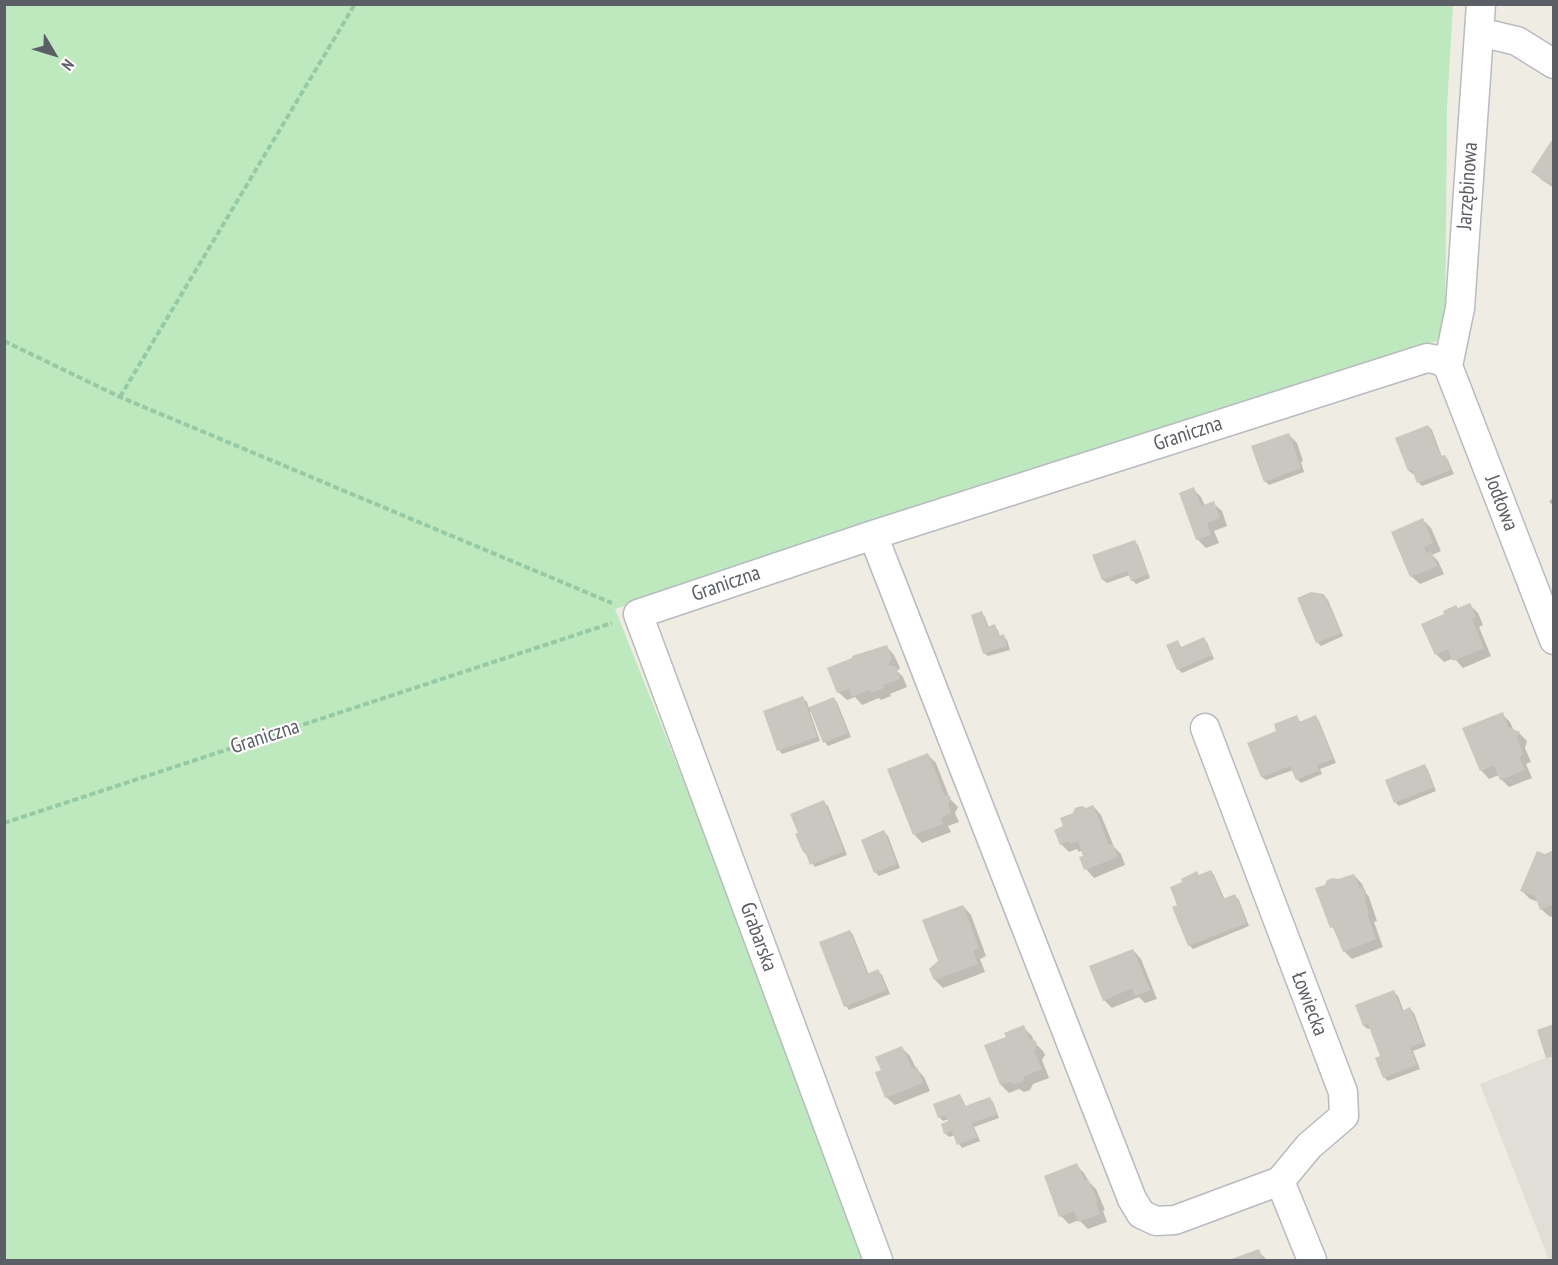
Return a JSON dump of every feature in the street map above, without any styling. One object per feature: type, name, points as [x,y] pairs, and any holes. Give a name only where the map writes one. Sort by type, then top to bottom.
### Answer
[{"type":"street","points":[[1480,18],[1554,64]]},
{"type":"street","name":"Jarzębinowa","points":[[1449,366],[1460,308],[1480,18]]},
{"type":"street","name":"Graniczna","points":[[638,614],[873,535],[1427,358],[1439,360],[1449,366]]},
{"type":"street","name":"Jodłowa","points":[[1449,366],[1554,640]]},
{"type":"street","points":[[873,535],[1132,1199],[1141,1214],[1155,1221],[1175,1220],[1280,1181],[1312,1260]]},
{"type":"street","name":"Grabarska","points":[[638,614],[878,1260]]},
{"type":"street","name":"Łowiecka","points":[[1205,728],[1342,1092],[1344,1116],[1309,1146],[1280,1181]]},
{"type":"path","points":[[120,397],[355,4]]},
{"type":"path","points":[[4,341],[120,397],[638,614]]},
{"type":"path","name":"Graniczna","points":[[4,823],[638,614]]},
{"type":"shaded area","points":[[1553,1055],[1553,1260],[1549,1260],[1480,1084]]},
{"type":"green space","points":[[5,5],[1453,5],[1447,107],[1445,338],[1164,434],[615,609],[784,1033],[871,1260],[5,1260]]},
{"type":"building","points":[[1551,141],[1554,143],[1554,186],[1531,172]]},
{"type":"building","points":[[1428,425],[1441,456],[1445,455],[1451,470],[1417,483],[1412,470],[1408,471],[1395,438]]},
{"type":"building","points":[[1289,433],[1301,468],[1264,482],[1251,446]]},
{"type":"building","points":[[1194,487],[1201,506],[1214,501],[1220,518],[1207,523],[1211,535],[1196,540],[1179,493]]},
{"type":"building","points":[[1423,518],[1433,543],[1424,547],[1426,553],[1430,551],[1437,566],[1410,577],[1391,532]]},
{"type":"building","points":[[1135,540],[1148,574],[1131,581],[1127,571],[1102,580],[1092,555]]},
{"type":"building","points":[[1311,592],[1324,594],[1341,633],[1316,643],[1297,598]]},
{"type":"building","points":[[1470,603],[1476,617],[1472,619],[1484,648],[1453,661],[1448,649],[1435,655],[1421,624],[1444,614],[1443,611],[1456,605],[1458,608]]},
{"type":"building","points":[[982,611],[987,627],[995,624],[999,636],[1004,634],[1007,646],[983,654],[971,615]]},
{"type":"building","points":[[1204,637],[1212,655],[1177,670],[1166,645],[1178,640],[1181,647]]},
{"type":"building","points":[[887,645],[892,659],[888,665],[896,667],[900,679],[883,685],[884,688],[871,693],[870,690],[852,697],[849,689],[837,693],[827,668],[852,658],[852,656]]},
{"type":"building","points":[[803,696],[817,737],[777,751],[763,711]]},
{"type":"building","points":[[834,697],[848,733],[823,743],[809,707]]},
{"type":"building","points":[[1503,712],[1508,727],[1520,732],[1517,738],[1523,754],[1519,756],[1525,770],[1500,780],[1494,765],[1480,771],[1462,728]]},
{"type":"building","points":[[1297,715],[1299,722],[1316,715],[1333,759],[1317,765],[1319,770],[1296,780],[1290,766],[1261,777],[1247,743],[1276,731],[1274,724]]},
{"type":"building","points":[[928,753],[944,794],[951,797],[948,804],[951,813],[941,818],[943,824],[913,835],[887,769]]},
{"type":"building","points":[[1425,764],[1434,787],[1394,803],[1385,780]]},
{"type":"building","points":[[824,800],[844,851],[810,865],[795,834],[798,833],[790,814]]},
{"type":"building","points":[[1093,805],[1109,845],[1113,844],[1118,857],[1084,870],[1079,857],[1083,856],[1078,841],[1070,844],[1069,841],[1060,845],[1054,830],[1063,826],[1060,818],[1073,813],[1075,808],[1082,806],[1086,808]]},
{"type":"building","points":[[884,830],[897,864],[874,873],[861,840]]},
{"type":"building","points":[[1554,850],[1554,904],[1540,910],[1535,896],[1520,891],[1537,851],[1545,854]]},
{"type":"building","points":[[1211,870],[1223,899],[1235,894],[1247,923],[1188,946],[1172,907],[1177,905],[1170,887],[1182,882],[1181,879],[1197,871],[1199,875]]},
{"type":"building","points":[[1354,874],[1359,888],[1362,887],[1366,897],[1364,898],[1369,913],[1367,914],[1376,939],[1343,952],[1333,927],[1330,928],[1315,888],[1325,885],[1327,880]]},
{"type":"building","points":[[963,905],[979,948],[973,951],[978,964],[934,980],[929,969],[938,961],[922,920]]},
{"type":"building","points":[[850,930],[867,974],[878,969],[887,990],[844,1007],[819,942]]},
{"type":"building","points":[[1133,949],[1150,990],[1135,996],[1132,988],[1103,1001],[1089,966]]},
{"type":"building","points":[[1394,990],[1402,1011],[1410,1007],[1423,1042],[1410,1047],[1417,1065],[1383,1078],[1375,1058],[1380,1056],[1368,1024],[1363,1026],[1355,1005]]},
{"type":"building","points":[[1554,1024],[1554,1056],[1546,1058],[1537,1030]]},
{"type":"building","points":[[1024,1025],[1029,1039],[1036,1041],[1037,1046],[1034,1051],[1042,1069],[1025,1076],[1022,1082],[1000,1085],[984,1045],[1006,1037],[1004,1033]]},
{"type":"building","points":[[902,1046],[912,1068],[917,1067],[923,1083],[885,1098],[875,1072],[881,1070],[875,1057]]},
{"type":"building","points":[[960,1094],[965,1106],[990,1097],[997,1114],[972,1123],[977,1137],[957,1145],[952,1131],[944,1134],[941,1124],[948,1121],[946,1115],[938,1118],[933,1104]]},
{"type":"building","points":[[1077,1163],[1085,1181],[1088,1179],[1098,1202],[1096,1203],[1100,1214],[1078,1222],[1074,1211],[1059,1217],[1044,1176]]},
{"type":"building","points":[[1259,1249],[1263,1260],[1229,1260]]}]
